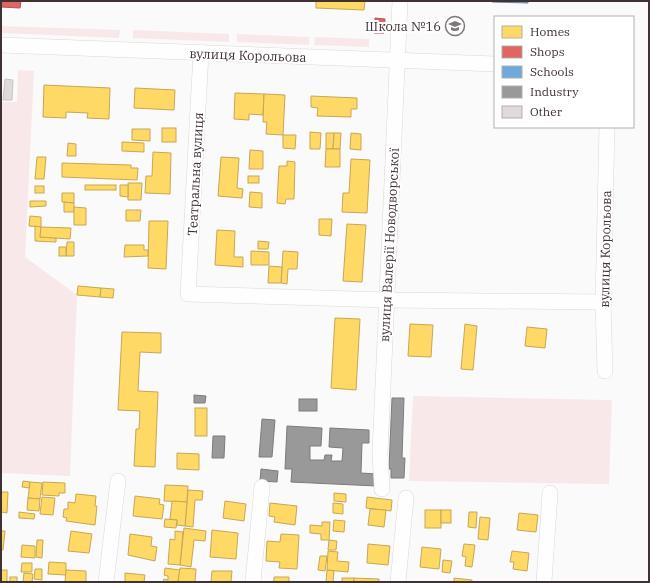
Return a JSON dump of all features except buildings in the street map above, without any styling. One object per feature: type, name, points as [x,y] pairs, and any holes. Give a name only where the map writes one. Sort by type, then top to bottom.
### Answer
[{"type":"street","name":"вулиця Валерії Новодворської","points":[[382,489],[380,453],[400,1]]},
{"type":"street","name":"вулиця Корольова","points":[[1,45],[494,64]]},
{"type":"street","name":"Театральна вулиця","points":[[201,53],[188,294],[387,300]]},
{"type":"street","name":"вулиця Корольова","points":[[605,371],[603,302],[607,128]]},
{"type":"street","points":[[387,300],[603,302]]},
{"type":"street","points":[[106,582],[118,481]]},
{"type":"street","points":[[253,582],[262,487]]},
{"type":"street","points":[[544,582],[550,493]]},
{"type":"street","points":[[398,582],[406,498]]},
{"type":"shaded area","points":[[1,26],[120,30],[119,38],[1,33]]},
{"type":"shaded area","points":[[133,30],[229,34],[229,42],[133,38]]},
{"type":"shaded area","points":[[237,34],[309,37],[309,45],[237,42]]},
{"type":"shaded area","points":[[315,37],[369,39],[369,47],[314,45]]},
{"type":"shaded area","points":[[18,70],[34,71],[25,257],[77,295],[70,476],[1,473],[1,102],[17,102]]},
{"type":"shaded area","points":[[413,396],[612,400],[609,484],[409,481]]},
{"type":"place","name":"Школа №16","points":[[455,26]]}]
